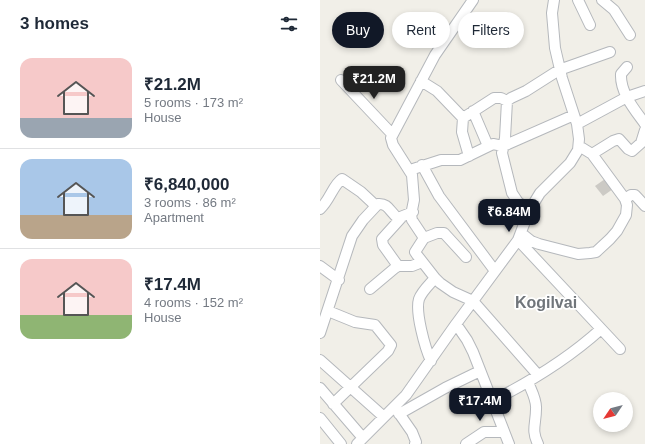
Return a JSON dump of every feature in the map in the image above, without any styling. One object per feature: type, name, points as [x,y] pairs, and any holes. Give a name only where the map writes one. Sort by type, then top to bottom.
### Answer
[{"type":"street","points":[[424,238],[412,220],[414,205],[414,180],[410,170],[393,145],[391,138],[435,55],[473,0]]},
{"type":"street","points":[[397,410],[456,324],[520,236],[529,211],[542,190],[570,163],[579,146],[576,120],[560,70],[555,48],[552,13],[554,0]]},
{"type":"street","points":[[578,0],[590,26]]},
{"type":"street","points":[[602,0],[614,10],[630,35]]},
{"type":"street","points":[[529,211],[518,202],[512,193],[502,153],[507,119],[507,101],[560,70],[610,52]]},
{"type":"street","points":[[627,67],[622,72],[620,78],[626,97],[645,124]]},
{"type":"street","points":[[341,80],[392,134]]},
{"type":"street","points":[[421,81],[437,91],[463,118],[462,132],[469,156]]},
{"type":"street","points":[[410,170],[441,160],[457,161],[488,146],[497,144],[503,146],[527,136],[576,120],[626,97],[645,91]]},
{"type":"street","points":[[463,118],[494,98],[501,98],[507,101]]},
{"type":"street","points":[[473,111],[488,146]]},
{"type":"street","points":[[592,154],[613,141],[619,140],[632,151],[642,143],[645,130]]},
{"type":"street","points":[[520,236],[539,244],[578,254],[596,252],[614,235],[626,215],[627,205],[625,199],[592,154],[579,146]]},
{"type":"street","points":[[422,165],[439,196],[496,271]]},
{"type":"street","points":[[320,209],[327,202],[337,184],[342,179],[376,206]]},
{"type":"street","points":[[625,199],[631,195],[636,195],[645,206]]},
{"type":"street","points":[[320,333],[324,314],[339,280],[352,236],[358,226],[376,206],[380,204],[389,208],[396,217],[401,218]]},
{"type":"street","points":[[398,266],[383,244],[382,239],[401,218],[412,212]]},
{"type":"street","points":[[466,257],[444,233],[437,233],[424,238],[415,252],[434,278],[453,292],[473,301],[538,375]]},
{"type":"street","points":[[520,236],[601,329],[620,348]]},
{"type":"street","points":[[370,288],[398,266],[407,266],[422,262]]},
{"type":"street","points":[[320,266],[339,280]]},
{"type":"street","points":[[431,361],[423,339],[419,302],[434,278]]},
{"type":"street","points":[[324,314],[355,322],[375,325],[391,345],[388,351],[333,404]]},
{"type":"street","points":[[456,324],[470,346],[509,444]]},
{"type":"street","points":[[492,401],[528,382],[568,356],[601,329]]},
{"type":"street","points":[[320,360],[384,417]]},
{"type":"street","points":[[320,388],[360,441],[384,417],[480,371]]},
{"type":"street","points":[[528,382],[535,400],[536,408],[534,435],[538,444]]},
{"type":"street","points":[[397,410],[412,432],[416,442],[415,444]]},
{"type":"street","points":[[320,418],[341,444]]},
{"type":"street","points":[[466,444],[484,432],[504,432]]},
{"type":"building","points":[[605,179],[613,189],[603,196],[595,186]]},
{"type":"district","name":"Kogilvai","points":[[546,302]]}]
